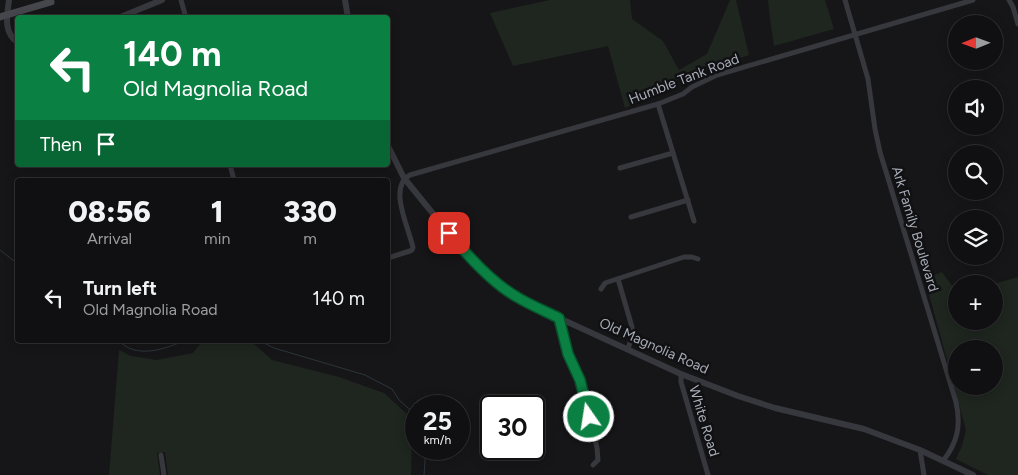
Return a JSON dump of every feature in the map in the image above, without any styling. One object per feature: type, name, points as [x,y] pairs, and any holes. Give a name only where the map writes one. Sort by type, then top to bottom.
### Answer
[{"type":"main road","points":[[0,17],[51,2]]},
{"type":"street","points":[[9,0],[6,26],[10,36],[15,40]]},
{"type":"street","points":[[125,15],[162,0]]},
{"type":"street","points":[[181,0],[185,15]]},
{"type":"street","points":[[345,0],[348,15]]},
{"type":"street","name":"Ark Family Boulevard","points":[[845,0],[868,78],[880,152],[958,410],[957,435],[952,449],[944,461]]},
{"type":"street","name":"Humble Tank Road","points":[[404,178],[658,104],[683,94],[692,87],[717,75],[973,0]]},
{"type":"street","points":[[1009,0],[1018,24]]},
{"type":"street","points":[[658,104],[694,221]]},
{"type":"street","name":"Old Magnolia Road","points":[[390,150],[404,178],[456,242],[488,276],[516,297],[681,374],[775,408],[864,429],[920,450],[973,475]]},
{"type":"street","points":[[620,168],[673,153]]},
{"type":"street","points":[[390,257],[410,251],[413,248],[401,204],[401,185],[404,178]]},
{"type":"street","points":[[631,217],[688,200]]},
{"type":"street","points":[[601,289],[605,283],[684,257],[698,259]]},
{"type":"street","points":[[618,279],[632,327],[632,339],[628,349]]},
{"type":"street","points":[[559,318],[568,354],[580,380],[597,448],[598,460],[592,466]]},
{"type":"street","name":"White Road","points":[[681,374],[681,382],[708,475]]},
{"type":"street","points":[[920,450],[924,475]]},
{"type":"street","points":[[161,455],[164,475]]},
{"type":"shaded area","points":[[550,0],[630,0],[632,19],[663,41],[679,70],[707,54],[730,0],[736,0],[749,55],[681,78],[654,95],[625,108],[608,46],[513,66],[490,13]]},
{"type":"shaded area","points":[[768,0],[825,0],[834,29],[774,46]]},
{"type":"shaded area","points":[[942,272],[948,280],[948,330],[1003,330],[1003,281],[1018,277],[1018,475],[988,475],[956,459],[966,430],[956,395],[1003,395],[1003,340],[948,340],[948,364],[925,279]]},
{"type":"shaded area","points":[[201,343],[253,343],[272,360],[339,377],[384,393],[405,412],[405,460],[411,460],[411,475],[168,475],[165,452],[157,453],[160,475],[109,475],[119,350],[131,356],[157,360],[193,353]]},
{"type":"waterway","points":[[0,250],[15,262]]},
{"type":"waterway","points":[[122,343],[133,350],[142,351],[151,351],[179,343]]},
{"type":"waterway","points":[[264,343],[274,348],[365,375],[392,389],[405,405]]},
{"type":"waterway","points":[[424,475],[425,460]]},
{"type":"route","points":[[449,233],[488,276],[516,297],[559,318],[568,354],[580,380],[589,417]]}]
